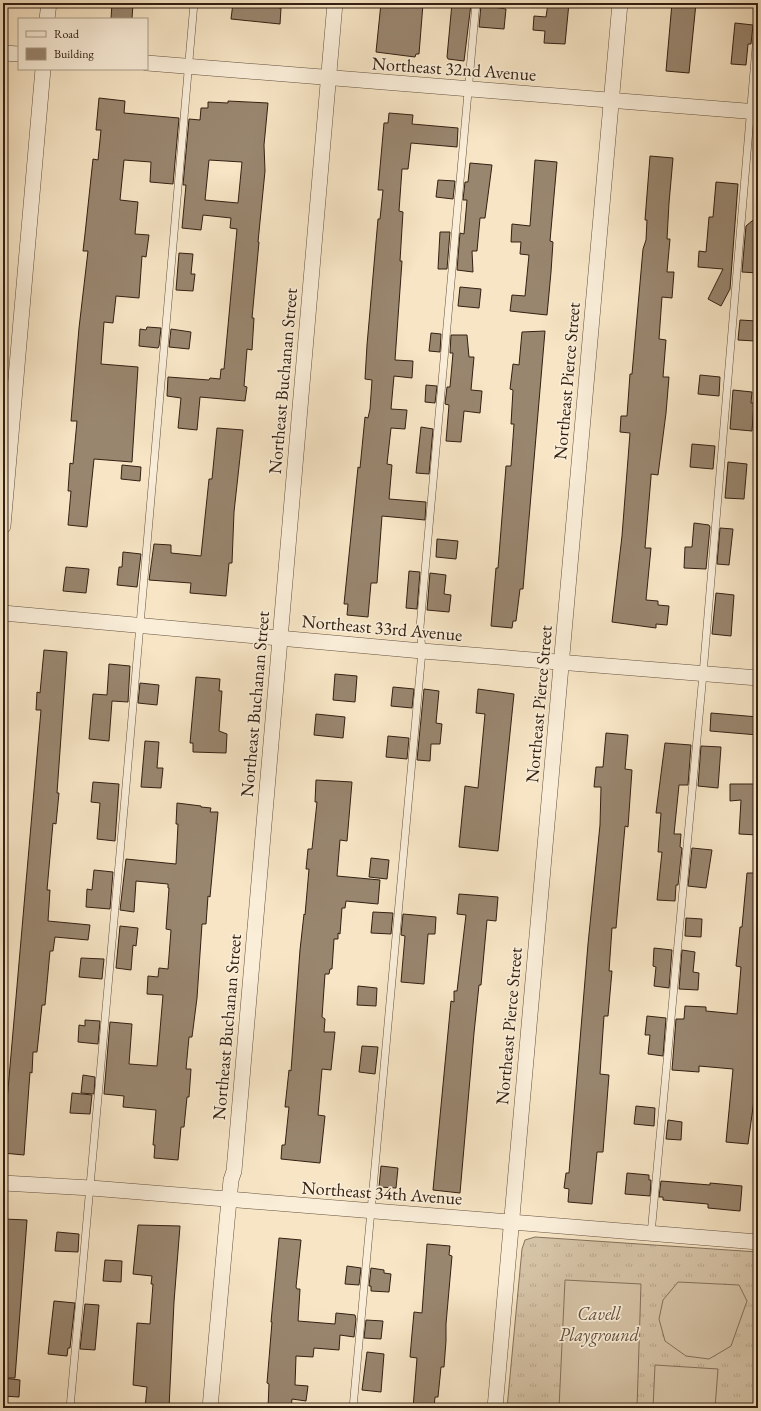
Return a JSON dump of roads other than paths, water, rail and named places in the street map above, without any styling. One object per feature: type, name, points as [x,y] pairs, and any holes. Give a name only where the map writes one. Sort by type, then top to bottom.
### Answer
[{"type":"street","points":[[47,18],[49,3]]},
{"type":"street","name":"Northeast Buchanan Street","points":[[210,1408],[231,1180],[234,1171],[335,3]]},
{"type":"street","name":"Northeast Pierce Street","points":[[495,1408],[620,3]]},
{"type":"street","points":[[3,53],[18,54]]},
{"type":"street","name":"Northeast 32nd Avenue","points":[[148,63],[329,79],[469,88],[754,112]]},
{"type":"street","points":[[3,526],[43,70]]},
{"type":"street","name":"Northeast 33rd Avenue","points":[[3,613],[422,651],[758,678]]},
{"type":"street","name":"Northeast 34th Avenue","points":[[3,1183],[91,1188],[758,1242]]},
{"type":"lane","points":[[70,1408],[91,1188],[194,3]]},
{"type":"lane","points":[[353,1408],[422,651],[420,627],[476,3]]},
{"type":"lane","points":[[651,1234],[754,112],[758,23]]},
{"type":"park label","name":"Cavell Playground","points":[[599,1324]]}]
